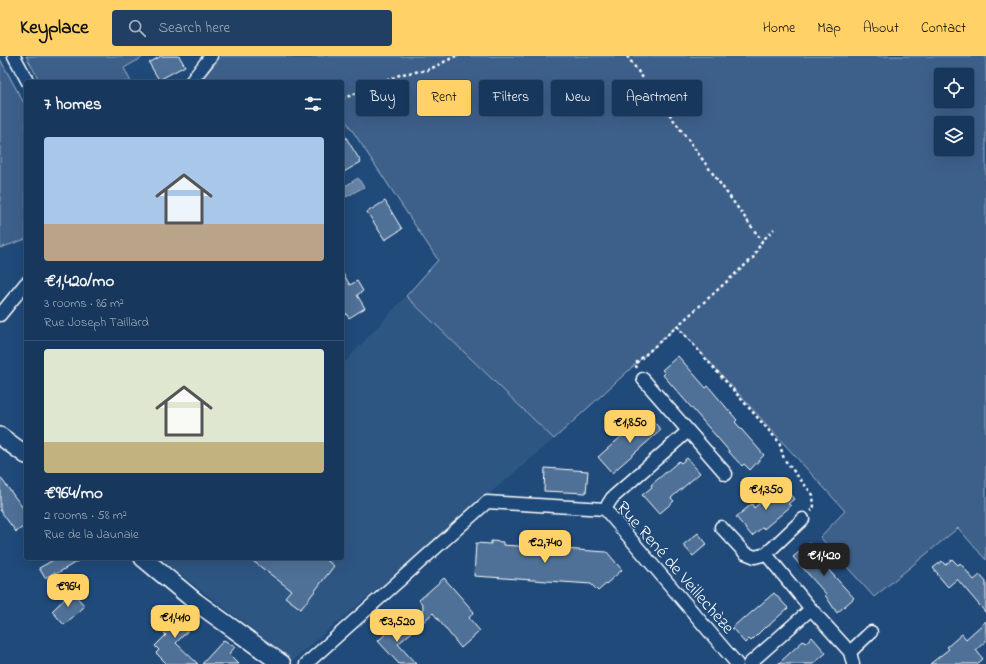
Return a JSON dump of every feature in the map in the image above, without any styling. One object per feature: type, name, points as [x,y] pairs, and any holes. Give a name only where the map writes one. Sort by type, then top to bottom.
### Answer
[{"type":"main road","points":[[0,436],[24,454]]},
{"type":"main road","points":[[145,560],[196,602],[282,664]]},
{"type":"street","points":[[14,56],[27,80]]},
{"type":"street","points":[[193,80],[211,56]]},
{"type":"street","points":[[0,315],[24,285]]},
{"type":"street","points":[[643,379],[726,474]]},
{"type":"street","points":[[605,509],[612,498],[688,431]]},
{"type":"street","name":"Rue René de Veillechèze","points":[[306,664],[487,502],[605,509],[737,664]]},
{"type":"street","points":[[721,527],[745,553],[755,557],[766,554],[803,519]]},
{"type":"street","points":[[766,554],[811,609],[850,652],[853,664]]},
{"type":"street","points":[[749,664],[811,609]]},
{"type":"street","points":[[850,652],[871,632]]},
{"type":"path","points":[[344,98],[402,74],[428,70],[456,56]]},
{"type":"path","points":[[627,56],[762,241]]},
{"type":"path","points":[[643,379],[635,364],[753,258],[762,241],[774,229]]},
{"type":"path","points":[[677,326],[779,442],[784,459],[813,494],[814,508],[803,519]]},
{"type":"shaded area","points":[[26,56],[145,56],[124,68],[130,80],[39,80]]},
{"type":"shaded area","points":[[221,56],[986,56],[986,560],[958,528],[874,597],[820,537],[845,511],[677,326],[554,439],[406,296],[438,260],[344,118],[344,80],[202,80]]},
{"type":"shaded area","points":[[0,59],[24,103],[24,240],[0,248]]},
{"type":"shaded area","points":[[358,178],[364,187],[346,197],[344,187]]},
{"type":"shaded area","points":[[406,296],[554,439],[293,660],[163,561],[344,560],[344,363]]},
{"type":"building","points":[[161,56],[179,56],[185,66],[159,80],[149,63]]},
{"type":"building","points":[[344,134],[361,162],[344,172]]},
{"type":"building","points":[[385,201],[402,229],[385,240],[367,212]]},
{"type":"building","points":[[344,275],[350,285],[357,281],[363,291],[357,295],[365,308],[349,318],[344,311]]},
{"type":"building","points":[[678,356],[706,388],[708,386],[737,420],[735,422],[764,455],[750,470],[744,464],[742,466],[729,452],[663,375],[665,373],[662,370]]},
{"type":"building","points":[[647,414],[661,430],[612,473],[598,457]]},
{"type":"building","points":[[687,458],[700,473],[671,498],[674,501],[659,514],[642,495],[652,487],[651,485],[679,461],[681,463]]},
{"type":"building","points":[[545,468],[588,471],[586,493],[544,491]]},
{"type":"building","points":[[0,477],[24,509],[24,526],[16,532],[0,510]]},
{"type":"building","points":[[781,484],[794,499],[788,504],[791,506],[764,529],[763,527],[752,536],[736,517],[752,504],[754,508]]},
{"type":"building","points":[[698,533],[707,544],[693,556],[683,545]]},
{"type":"building","points":[[491,541],[503,542],[503,545],[607,552],[622,570],[598,591],[591,584],[474,576],[476,543],[491,544]]},
{"type":"building","points":[[810,543],[829,564],[826,567],[854,598],[837,613],[825,595],[826,594],[793,557]]},
{"type":"building","points":[[952,559],[958,565],[960,563],[974,580],[980,575],[986,582],[986,613],[957,579],[948,587],[933,568],[942,561],[945,565]]},
{"type":"building","points":[[53,560],[80,560],[56,574],[55,572],[45,578],[39,568]]},
{"type":"building","points":[[252,560],[326,560],[334,566],[301,609],[285,597],[291,590]]},
{"type":"building","points":[[444,578],[474,612],[469,618],[480,631],[461,648],[433,613],[422,623],[423,605],[419,600]]},
{"type":"building","points":[[72,592],[85,606],[64,625],[52,611]]},
{"type":"building","points":[[774,593],[788,608],[751,641],[749,639],[745,643],[732,628]]},
{"type":"building","points":[[184,610],[198,620],[176,643],[198,664],[167,664],[156,653],[159,650],[155,646],[166,635],[159,628],[173,613],[177,617]]},
{"type":"building","points":[[402,619],[413,631],[398,644],[416,664],[399,664],[378,641]]},
{"type":"building","points":[[986,621],[986,641],[976,650],[983,659],[977,664],[930,664],[949,649],[947,647],[962,634],[966,639]]},
{"type":"building","points":[[812,637],[826,653],[813,664],[778,664],[803,641],[805,643]]},
{"type":"building","points":[[224,640],[235,647],[229,654],[239,664],[202,664]]}]
